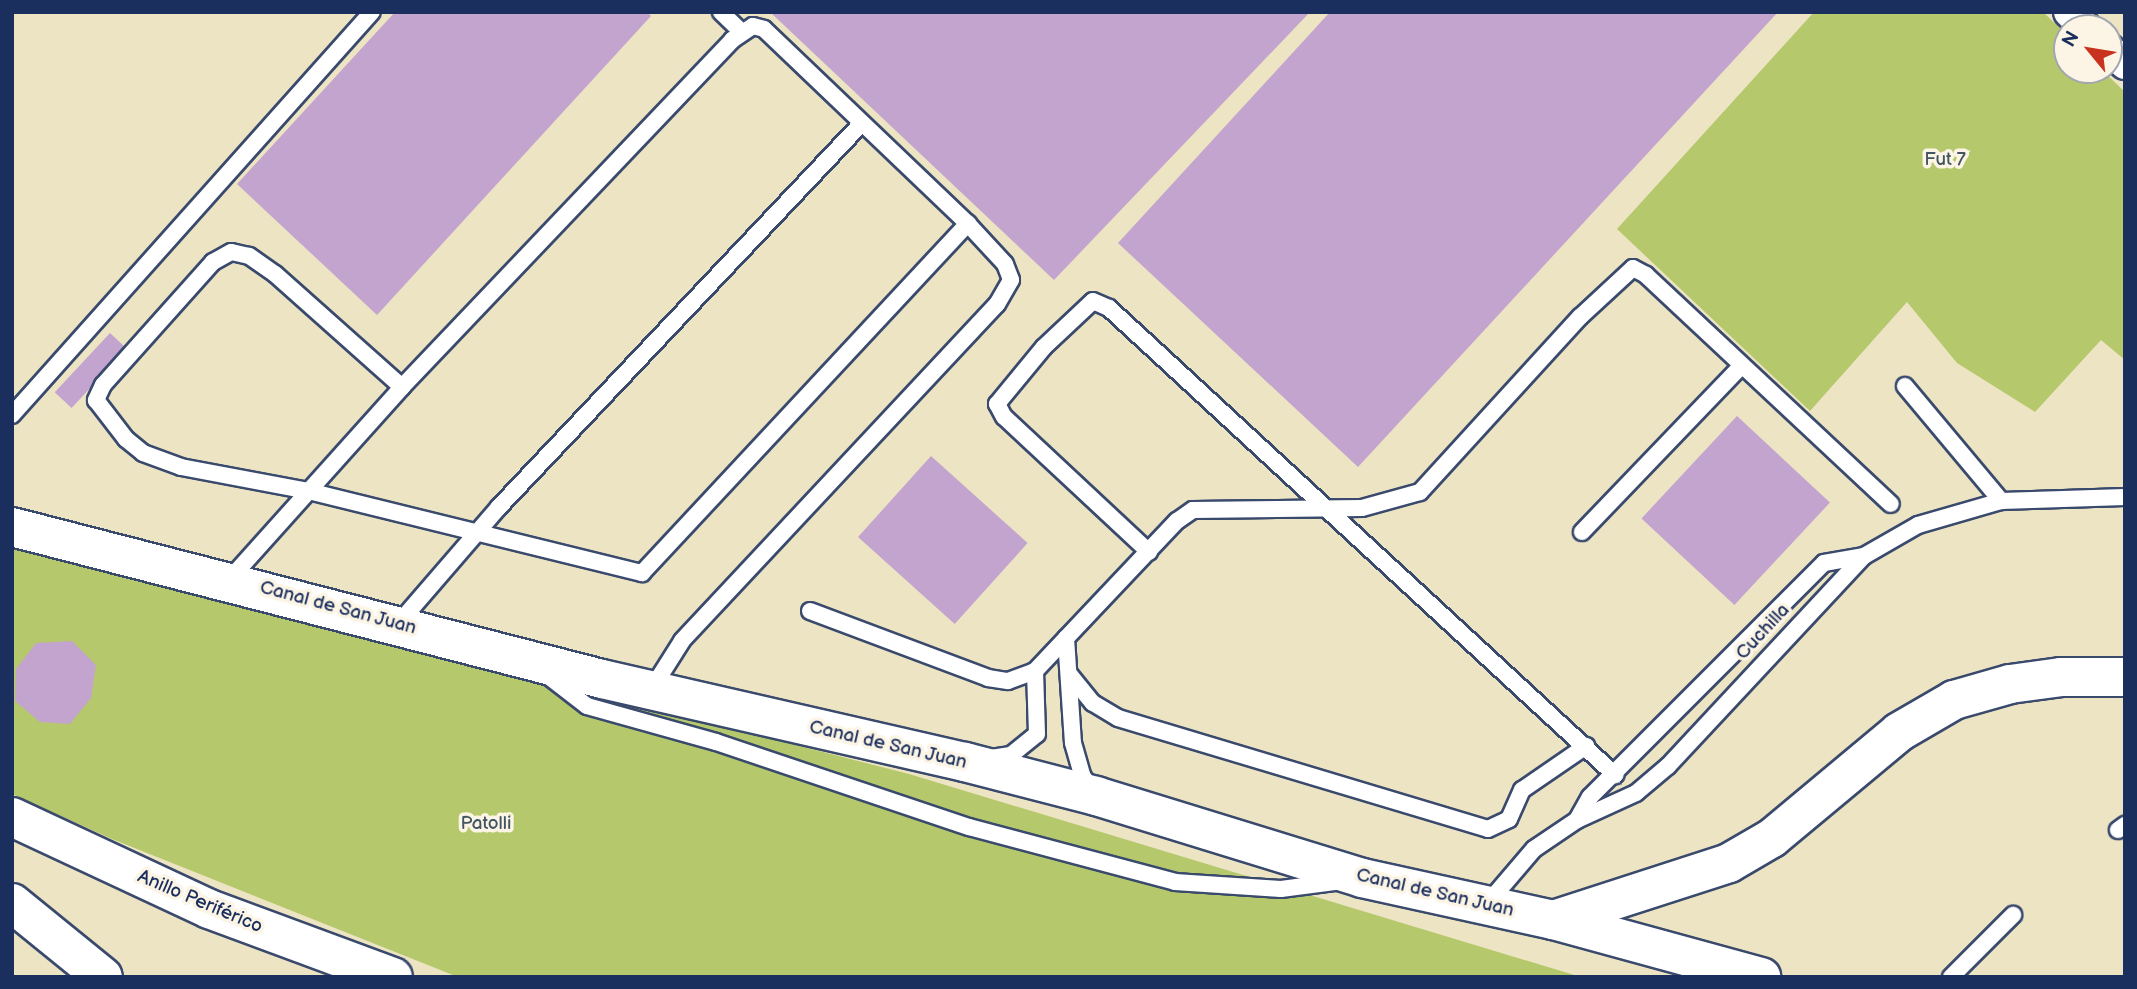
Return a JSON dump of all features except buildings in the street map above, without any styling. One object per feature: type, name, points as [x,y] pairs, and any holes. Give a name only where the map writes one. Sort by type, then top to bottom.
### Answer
[{"type":"main road","name":"Canal de San Juan","points":[[12,527],[520,654],[651,690],[965,762],[1096,796],[1362,878],[1553,920],[1760,977]]},
{"type":"main road","points":[[1553,920],[1729,863],[1772,838],[1899,732],[1954,700],[2010,684],[2048,678],[2125,677]]},
{"type":"main road","name":"Anillo Periférico","points":[[12,817],[209,909],[393,977]]},
{"type":"main road","points":[[12,903],[103,977]]},
{"type":"main road","points":[[1603,933],[1704,977]]},
{"type":"lane","points":[[12,415],[372,12]]},
{"type":"lane","points":[[721,12],[742,32]]},
{"type":"lane","points":[[229,580],[401,387],[742,32],[753,26],[774,36],[862,124],[968,223],[1010,271],[1008,289],[682,641],[651,690]]},
{"type":"lane","points":[[398,624],[473,534],[862,124]]},
{"type":"lane","points":[[401,387],[275,274],[249,256],[231,252],[213,262],[103,384],[96,400],[118,431],[143,453],[181,467],[308,491],[473,534],[642,573],[968,223]]},
{"type":"lane","points":[[810,611],[988,678],[1008,681],[1035,671],[1193,510],[1328,510],[1383,504],[1420,492],[1626,270],[1646,275],[1740,367],[1891,504]]},
{"type":"lane","points":[[1149,552],[999,411],[999,396],[1085,304],[1101,303],[1615,775]]},
{"type":"lane","points":[[1582,532],[1740,367]]},
{"type":"lane","points":[[1905,386],[2001,501]]},
{"type":"lane","name":"Cuchilla","points":[[1485,905],[1534,849],[1577,820],[1636,793],[1668,766],[1864,555],[1918,525],[2001,501],[2125,497]]},
{"type":"lane","points":[[1577,820],[1590,797],[1615,775],[1757,625],[1824,563],[1864,555]]},
{"type":"lane","points":[[1066,638],[1073,743],[1082,775],[1096,796]]},
{"type":"lane","points":[[520,654],[587,706],[716,742],[969,827],[1175,882],[1281,889],[1362,878]]},
{"type":"lane","points":[[965,762],[1011,755],[1037,734],[1035,671]]},
{"type":"lane","points":[[1070,675],[1093,703],[1118,718],[1488,829],[1509,819],[1522,790],[1586,746]]},
{"type":"lane","points":[[1951,977],[2013,915]]},
{"type":"green space","name":"Fut 7","points":[[1814,12],[2043,12],[2053,22],[2053,84],[2117,84],[2125,92],[2125,360],[2101,340],[2035,412],[1957,363],[1907,302],[1810,411],[1617,229]]},
{"type":"green space","name":"Patolli","points":[[12,545],[909,774],[1581,977],[458,977],[112,839],[12,794]]}]
